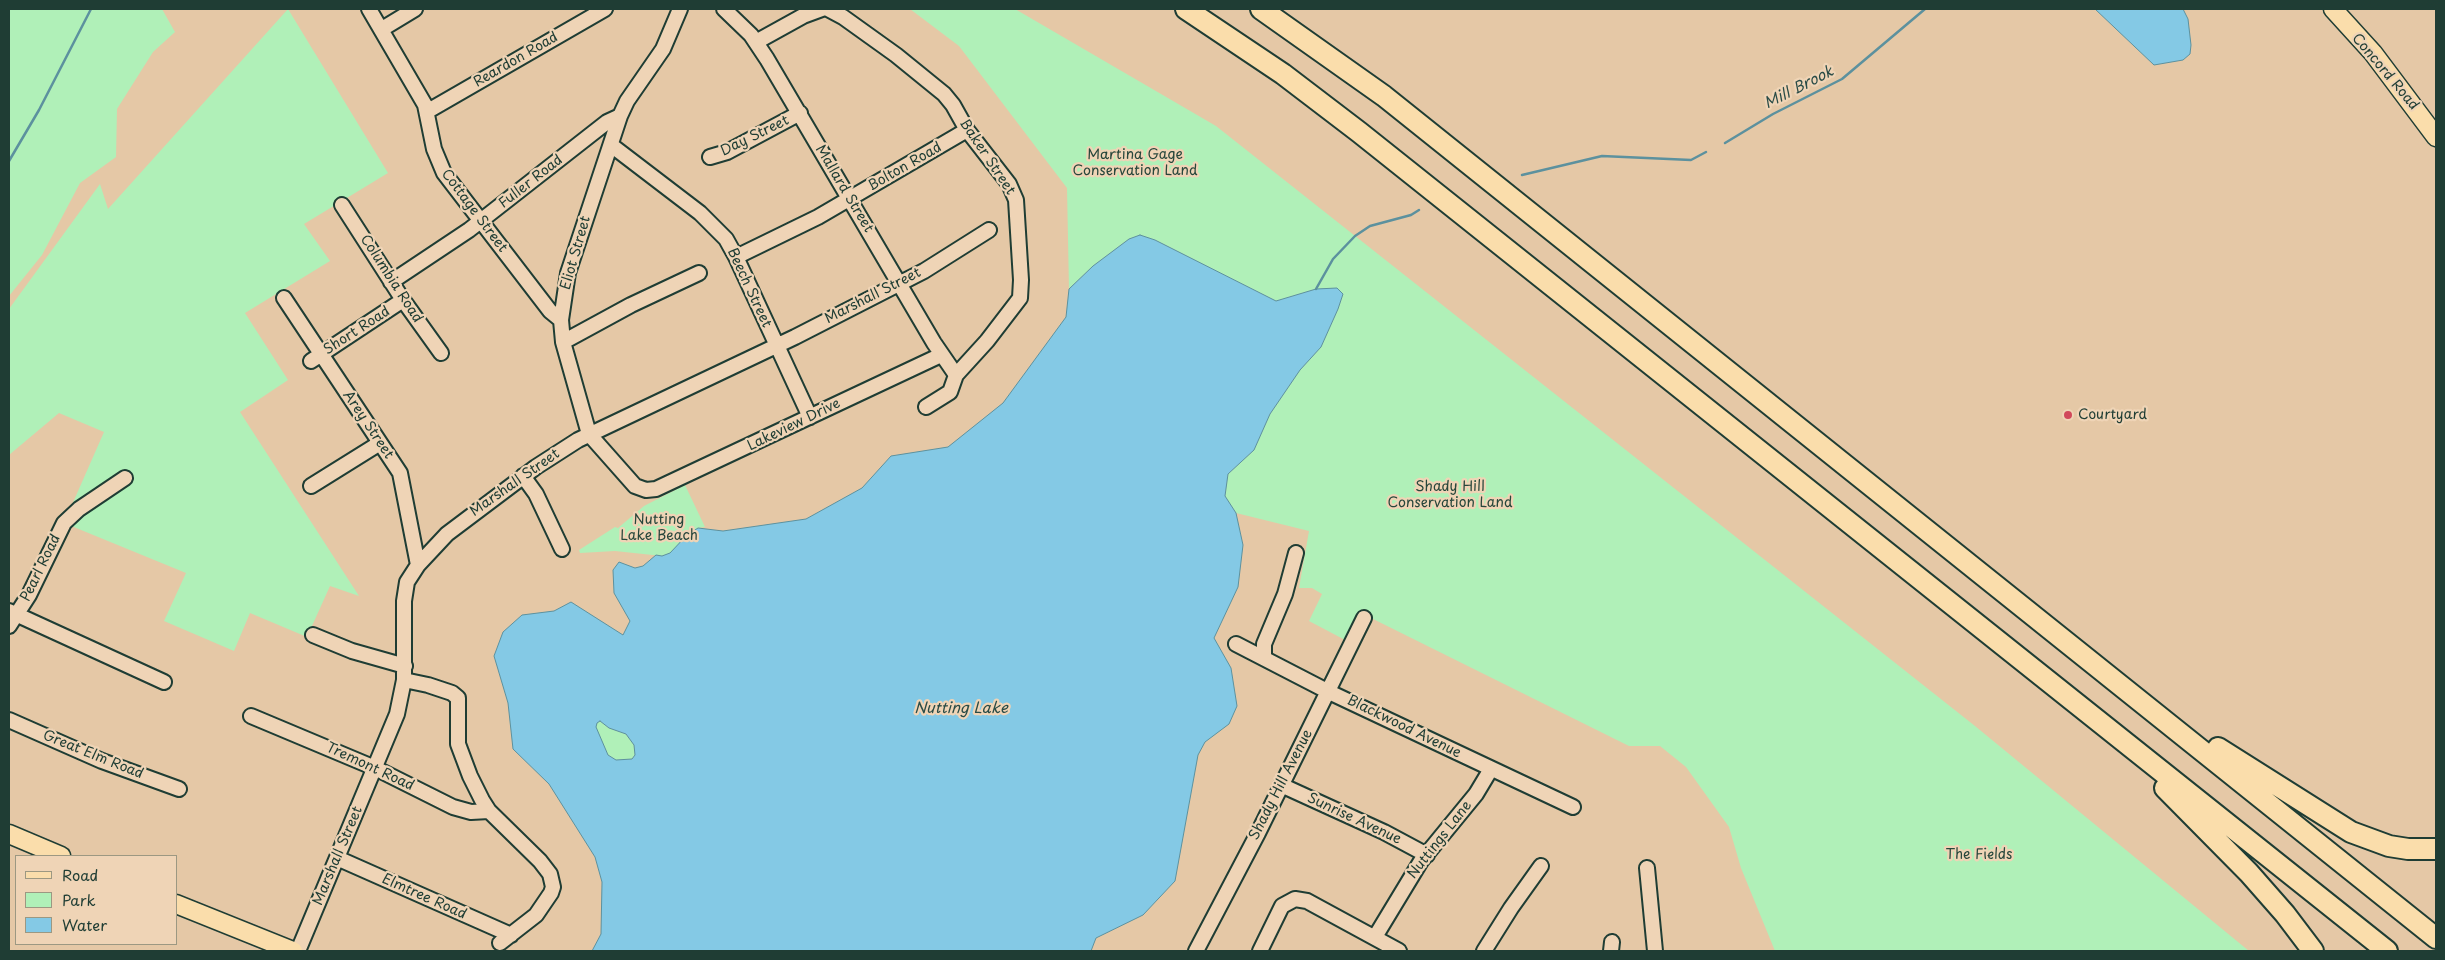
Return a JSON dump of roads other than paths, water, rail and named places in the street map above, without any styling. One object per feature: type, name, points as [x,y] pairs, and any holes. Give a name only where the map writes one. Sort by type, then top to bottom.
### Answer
[{"type":"highway","points":[[1186,9],[1283,74],[1359,132],[2387,951]]},
{"type":"highway","points":[[1262,9],[1384,96],[2436,938]]},
{"type":"highway","points":[[2133,695],[2351,832],[2388,846],[2408,849],[2436,849]]},
{"type":"highway","points":[[2096,720],[2249,873],[2285,914],[2313,951]]},
{"type":"main road","name":"Concord Road","points":[[2333,9],[2373,53],[2436,137]]},
{"type":"main road","points":[[9,834],[59,855]]},
{"type":"main road","points":[[178,905],[293,951]]},
{"type":"street","name":"Cottage Street","points":[[369,9],[428,111],[434,149],[440,165],[456,190],[550,311],[561,320]]},
{"type":"street","points":[[382,29],[415,9]]},
{"type":"street","name":"Reardon Road","points":[[428,111],[605,9]]},
{"type":"street","name":"Eliot Street","points":[[646,490],[635,486],[589,434],[563,342],[561,320],[573,255],[620,116],[627,101],[663,49],[680,9]]},
{"type":"street","name":"Mallard Street","points":[[724,9],[756,42],[941,355],[956,375]]},
{"type":"street","points":[[756,42],[803,16],[822,9]]},
{"type":"street","name":"Baker Street","points":[[828,9],[843,17],[896,55],[944,94],[953,105],[967,130],[1009,184],[1016,200],[1021,292],[1015,308],[956,375],[950,392],[926,407]]},
{"type":"street","name":"Day Street","points":[[710,157],[728,152],[800,114]]},
{"type":"street","name":"Fuller Road","points":[[391,282],[481,221],[607,122],[620,116]]},
{"type":"street","name":"Bolton Road","points":[[736,256],[850,199],[967,130]]},
{"type":"street","name":"Beech Street","points":[[610,145],[700,213],[726,239],[736,256],[810,417]]},
{"type":"street","name":"Columbia Road","points":[[342,204],[391,282],[441,353]]},
{"type":"street","name":"Marshall Street","points":[[298,951],[397,714],[404,673],[405,590],[411,574],[453,528],[524,476],[589,434],[776,345],[900,283],[946,258],[989,230]]},
{"type":"street","points":[[563,342],[631,305],[700,273]]},
{"type":"street","name":"Arey Street","points":[[284,298],[316,357],[396,465],[403,482],[406,515],[418,565]]},
{"type":"street","name":"Short Road","points":[[316,357],[403,300]]},
{"type":"street","name":"Lakeview Drive","points":[[646,490],[660,488],[941,355]]},
{"type":"street","points":[[312,486],[380,443]]},
{"type":"street","points":[[524,476],[536,494],[562,549]]},
{"type":"street","name":"Pearl Road","points":[[11,617],[29,595],[64,523],[79,509],[125,478]]},
{"type":"street","points":[[1264,658],[1264,644],[1285,594],[1296,553]]},
{"type":"street","points":[[11,617],[164,682]]},
{"type":"street","name":"Shady Hill Avenue","points":[[1196,951],[1329,692],[1364,618]]},
{"type":"street","points":[[313,635],[436,688],[452,693],[458,698],[457,725],[461,753],[470,776],[489,810],[540,861],[552,881],[551,893],[536,915],[500,943]]},
{"type":"street","name":"Blackwood Avenue","points":[[1236,644],[1329,692],[1573,807]]},
{"type":"street","name":"Tremont Road","points":[[251,716],[375,768],[453,807],[471,812],[489,810]]},
{"type":"street","name":"Great Elm Road","points":[[9,720],[102,761],[179,788]]},
{"type":"street","name":"Nuttings Lane","points":[[1375,937],[1416,868],[1476,794],[1491,769]]},
{"type":"street","name":"Sunrise Avenue","points":[[1281,785],[1384,832],[1427,855]]},
{"type":"street","name":"Elmtree Road","points":[[338,858],[511,935]]},
{"type":"street","points":[[1484,951],[1511,908],[1541,866]]},
{"type":"street","points":[[1647,868],[1655,951]]},
{"type":"street","points":[[1260,951],[1282,906],[1290,901],[1307,901],[1399,951]]},
{"type":"water","points":[[2095,9],[2183,9],[2188,19],[2191,45],[2190,54],[2183,60],[2154,65]]},
{"type":"water","name":"Nutting Lake","points":[[1140,235],[1155,240],[1276,301],[1316,289],[1337,288],[1343,294],[1321,347],[1300,370],[1270,414],[1254,450],[1228,474],[1225,496],[1236,513],[1243,545],[1238,587],[1214,638],[1231,668],[1237,706],[1229,724],[1205,742],[1198,755],[1175,881],[1143,915],[1096,938],[1091,951],[592,951],[601,934],[602,882],[595,857],[549,784],[513,749],[508,703],[494,656],[503,632],[522,615],[554,611],[571,602],[623,635],[630,621],[614,593],[613,570],[619,562],[635,568],[643,566],[656,555],[662,556],[670,553],[687,535],[698,528],[723,531],[806,519],[862,488],[891,456],[948,447],[1003,403],[1066,317],[1069,289],[1093,266],[1129,239]],"holes":[[[600,721],[609,728],[626,734],[634,745],[635,755],[632,759],[616,760],[608,755],[596,727]]]},
{"type":"waterway","points":[[9,161],[39,110],[91,9]]},
{"type":"waterway","name":"Mill Brook","points":[[1725,143],[1773,114],[1842,79],[1925,9]]},
{"type":"waterway","name":"Mill Brook","points":[[1522,175],[1602,156],[1691,160],[1706,152]]},
{"type":"waterway","name":"Mill Brook","points":[[1316,289],[1333,259],[1355,236],[1370,226],[1411,215],[1419,210]]},
{"type":"place","name":"Courtyard","points":[[2068,415]]},
{"type":"park label","name":"Martina Gage Conservation Land","points":[[1135,164]]},
{"type":"park label","name":"Shady Hill Conservation Land","points":[[1450,496]]},
{"type":"park label","name":"Nutting Lake Beach","points":[[659,528]]},
{"type":"park label","name":"The Fields","points":[[1979,855]]}]
